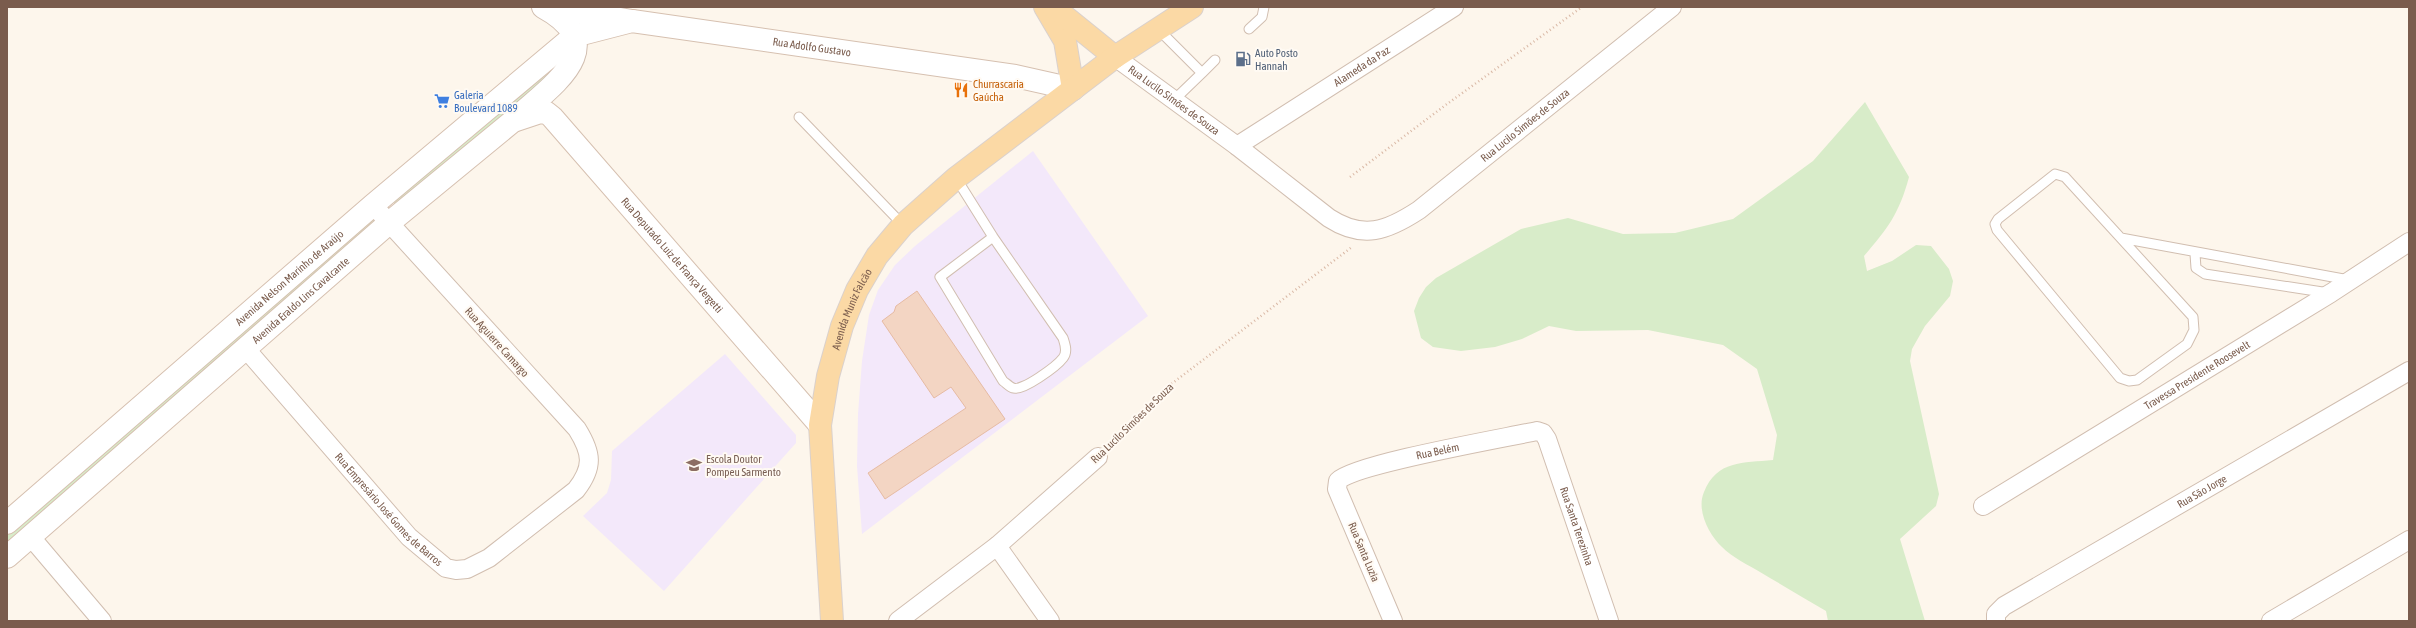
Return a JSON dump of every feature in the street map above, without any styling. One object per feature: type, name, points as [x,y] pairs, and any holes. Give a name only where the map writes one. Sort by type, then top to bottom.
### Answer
[{"type":"main road","points":[[543,7],[557,14],[566,23],[574,36]]},
{"type":"main road","name":"Rua Adolfo Gustavo","points":[[550,7],[632,21],[1015,76],[1073,88]]},
{"type":"main road","points":[[1045,7],[1065,41],[1073,88]]},
{"type":"main road","points":[[1053,7],[1115,57]]},
{"type":"main road","name":"Avenida Muniz Falcão","points":[[832,621],[820,425],[828,376],[842,326],[858,290],[877,256],[903,226],[956,178],[1115,57],[1192,7]]},
{"type":"main road","name":"Avenida Nelson Marinho de Araújo","points":[[7,522],[373,205],[574,36],[632,21]]},
{"type":"main road","name":"Avenida Eraldo Lins Cavalcante","points":[[7,557],[389,223],[513,121],[572,63],[576,53],[577,44],[574,36]]},
{"type":"main road","name":"Rua Deputado Luiz de França Vergetti","points":[[513,121],[540,112],[547,113],[552,117],[820,425]]},
{"type":"street","name":"Alameda da Paz","points":[[1236,146],[1454,7]]},
{"type":"street","name":"Rua Lucilo Simões de Souza","points":[[1115,57],[1236,146],[1342,227],[1356,231],[1371,231],[1397,225],[1419,210],[1672,7]]},
{"type":"street","name":"Rua Aguierre Camargo","points":[[373,205],[577,429],[586,444],[589,456],[585,478],[576,490]]},
{"type":"street","name":"Travessa Presidente Roosevelt","points":[[1983,506],[2331,293],[2409,242]]},
{"type":"street","name":"Rua Empresário José Gomes de Barros","points":[[246,349],[409,537],[446,568],[456,570],[467,569],[490,558],[576,490]]},
{"type":"street","name":"Rua São Jorge","points":[[1996,617],[2011,602],[2409,371]]},
{"type":"street","name":"Rua Belém","points":[[1337,484],[1341,478],[1389,463],[1537,431],[1543,433]]},
{"type":"street","name":"Rua Santa Terezinha","points":[[1543,433],[1609,621]]},
{"type":"street","name":"Rua Lucilo Simões de Souza","points":[[898,621],[998,546],[1098,457]]},
{"type":"street","name":"Rua Santa Luzia","points":[[1337,484],[1393,621]]},
{"type":"street","points":[[30,536],[102,621]]},
{"type":"street","points":[[2271,621],[2409,540]]},
{"type":"street","points":[[998,546],[1050,621]]},
{"type":"lane","points":[[1249,29],[1262,17],[1264,7]]},
{"type":"lane","points":[[1158,29],[1202,73]]},
{"type":"lane","points":[[1174,100],[1215,60]]},
{"type":"lane","points":[[799,117],[903,226]]},
{"type":"lane","points":[[2121,238],[2193,317],[2194,330],[2187,344],[2137,380],[2129,381],[2120,378],[1997,230],[1995,224],[1998,220],[2050,176],[2060,174],[2121,238],[2195,254],[2350,281]]},
{"type":"lane","points":[[956,178],[993,237],[1063,338],[1066,348],[1063,358],[1042,376],[1018,389],[1013,388],[1003,380],[940,277],[993,237]]},
{"type":"lane","points":[[2195,254],[2196,268],[2205,274],[2331,293]]},
{"type":"path","points":[[1350,177],[1446,104],[1582,7]]},
{"type":"path","name":"Rua Lucilo Simões de Souza","points":[[1098,457],[1170,385],[1328,267],[1371,231]]},
{"type":"shaded area","points":[[1033,151],[1148,316],[862,534],[857,466],[858,414],[862,361],[869,315],[878,290],[895,265],[915,246]]},
{"type":"shaded area","name":"Escola Doutor Pompeu Sarmento","points":[[725,354],[796,435],[796,443],[664,591],[583,516],[607,493],[611,480],[612,451]]},
{"type":"green space","points":[[550,61],[563,67],[398,207],[392,201]]},
{"type":"green space","points":[[1865,102],[1909,177],[1901,201],[1892,220],[1864,256],[1867,271],[1892,261],[1916,245],[1931,246],[1949,269],[1953,281],[1950,296],[1925,326],[1912,349],[1910,361],[1939,494],[1936,506],[1900,539],[1925,621],[1828,621],[1826,611],[1735,557],[1717,542],[1708,529],[1703,514],[1702,499],[1709,482],[1716,474],[1732,465],[1773,460],[1777,435],[1757,369],[1723,345],[1648,330],[1576,331],[1549,326],[1522,339],[1495,347],[1461,351],[1433,347],[1421,338],[1414,311],[1419,298],[1426,287],[1436,278],[1521,229],[1568,218],[1623,234],[1675,233],[1733,219],[1813,161]]},
{"type":"green space","points":[[368,218],[376,218],[381,222],[7,551],[7,531]]},
{"type":"building","points":[[917,291],[1005,419],[885,499],[868,473],[966,408],[951,387],[934,398],[882,321],[894,312],[896,306]]},
{"type":"place","name":"Auto Posto Hannah","points":[[1243,59]]},
{"type":"place","name":"Churrascaria Gaúcha","points":[[961,90]]},
{"type":"place","name":"Galeria Boulevard 1089","points":[[442,101]]},
{"type":"place","name":"Escola Doutor Pompeu Sarmento","points":[[694,465]]}]
